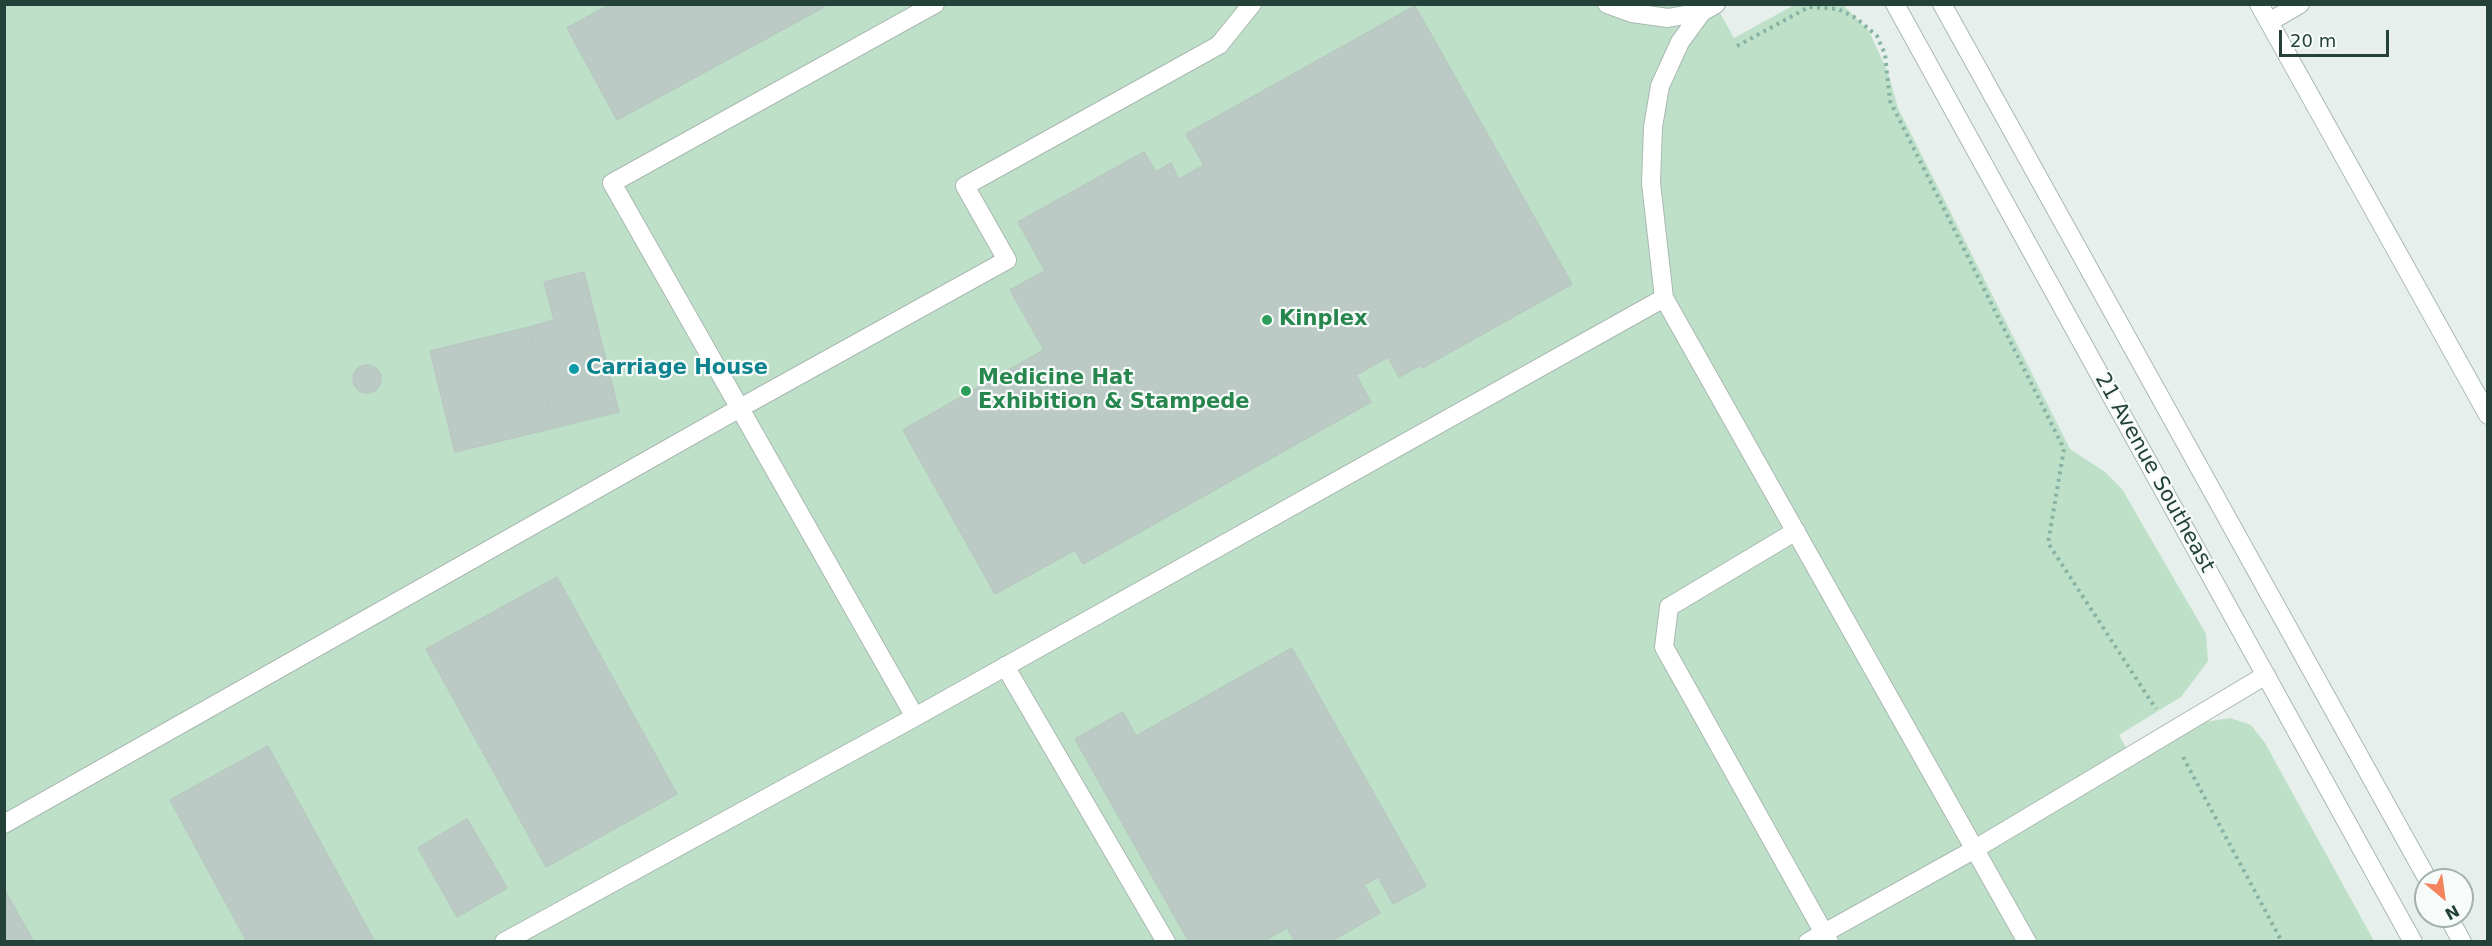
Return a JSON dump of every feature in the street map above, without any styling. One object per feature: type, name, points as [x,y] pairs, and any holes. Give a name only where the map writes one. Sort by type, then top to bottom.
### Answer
[{"type":"street","points":[[915,717],[612,183],[935,4]]},
{"type":"street","points":[[4,824],[740,408],[1007,260],[965,186],[1219,45],[1252,4]]},
{"type":"street","points":[[1607,4],[1632,13],[1668,18],[1709,8]]},
{"type":"street","name":"21 Avenue Southeast","points":[[1895,4],[2413,942]]},
{"type":"street","name":"21 Avenue Southeast","points":[[1942,4],[2421,868]]},
{"type":"street","points":[[2259,4],[2487,415]]},
{"type":"street","points":[[2269,22],[2300,4]]},
{"type":"street","points":[[1709,8],[1680,42],[1660,86],[1653,127],[1652,183],[1664,298],[2027,942]]},
{"type":"street","points":[[504,942],[915,717],[1664,298]]},
{"type":"street","points":[[1796,531],[1669,607],[1664,647],[1827,937]]},
{"type":"street","points":[[1005,666],[1166,942]]},
{"type":"street","points":[[1808,942],[1827,937],[2266,675]]},
{"type":"street","points":[[2454,928],[2462,942]]},
{"type":"path","points":[[1737,46],[1809,7],[1838,9],[1856,18],[1877,36],[1885,54],[1890,101],[2064,449],[2048,543],[2170,732],[2282,942]]},
{"type":"green space","name":"Medicine Hat Exhibition & Stampede","points":[[5,4],[1715,4],[1734,38],[1794,5],[1843,5],[1869,31],[1888,73],[1898,108],[2070,449],[2105,472],[2122,489],[2206,634],[2208,661],[2181,697],[2119,735],[2135,764],[2205,722],[2230,718],[2251,725],[2265,743],[2374,941],[5,942]]},
{"type":"building","points":[[611,4],[823,4],[824,7],[617,120],[567,28]]},
{"type":"building","name":"Kinplex","points":[[1415,6],[1572,284],[1422,368],[1421,365],[1399,377],[1388,357],[1356,375],[1371,402],[1083,564],[1075,550],[995,594],[903,430],[1044,350],[1010,290],[1045,271],[1018,222],[1144,152],[1156,172],[1171,163],[1179,179],[1204,165],[1186,134]]},
{"type":"building","name":"Carriage House","points":[[584,272],[619,412],[554,428],[529,327],[554,320],[544,282]]},
{"type":"building","points":[[529,327],[554,428],[455,452],[430,351]]},
{"type":"building","points":[[367,365],[377,369],[381,379],[377,389],[367,393],[357,389],[353,379],[357,369]]},
{"type":"building","points":[[557,577],[677,794],[546,867],[426,649]]},
{"type":"building","points":[[1292,648],[1426,886],[1393,904],[1378,877],[1364,885],[1380,913],[1330,942],[1295,942],[1287,928],[1262,942],[1189,942],[1075,739],[1123,712],[1136,736]]},
{"type":"building","points":[[268,746],[375,942],[247,942],[170,800]]},
{"type":"building","points":[[467,819],[507,888],[457,917],[418,848]]},
{"type":"building","points":[[4,889],[34,942],[4,942]]},
{"type":"place","name":"Kinplex","points":[[1267,320]]},
{"type":"place","name":"Carriage House","points":[[574,369]]},
{"type":"place","name":"Medicine Hat Exhibition & Stampede","points":[[966,391]]}]
